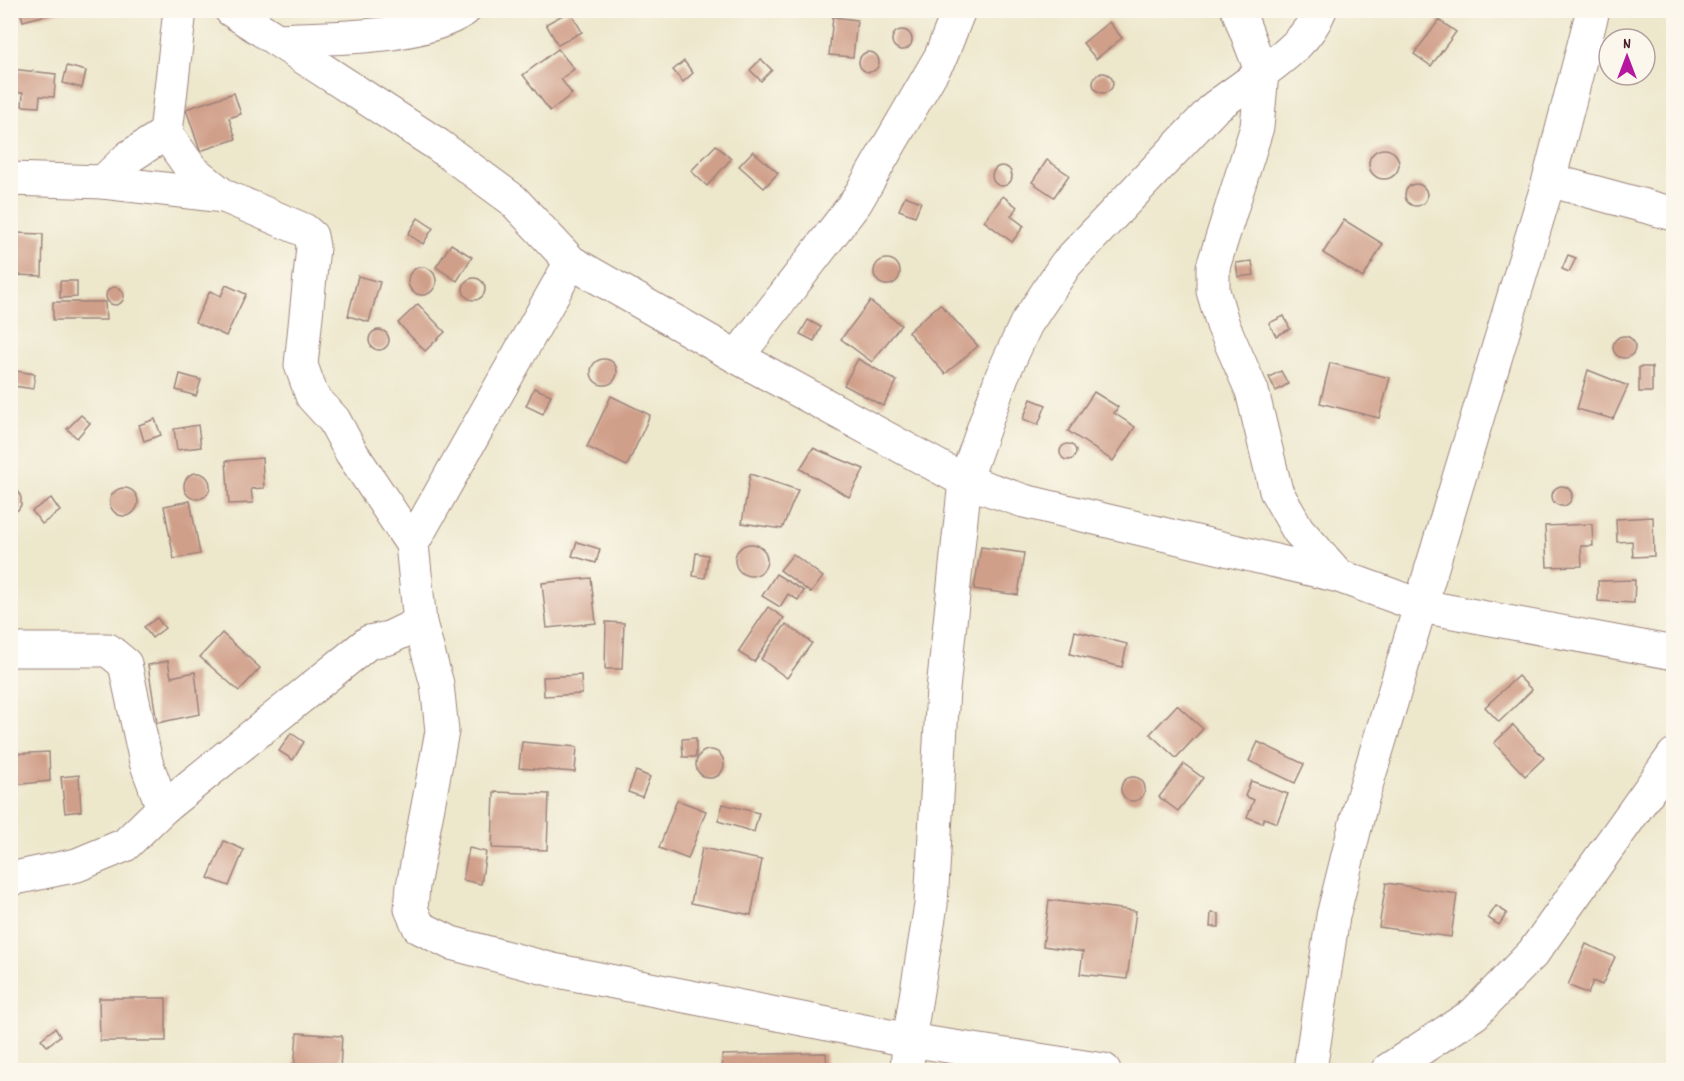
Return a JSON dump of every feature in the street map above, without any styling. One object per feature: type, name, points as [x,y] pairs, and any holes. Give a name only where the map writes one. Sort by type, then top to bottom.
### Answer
[{"type":"street","points":[[180,10],[166,133],[192,170],[224,196],[304,230],[311,236],[313,247],[301,365],[312,396],[334,420],[351,452],[412,544],[420,623],[437,684],[442,731],[413,886],[411,909],[419,927],[451,943],[554,970],[908,1055],[1104,1071]]},
{"type":"street","points":[[231,10],[438,145],[513,200],[571,262],[737,357],[965,481],[1024,501],[1339,576],[1421,606],[1674,653]]},
{"type":"street","points":[[277,40],[408,30],[453,17],[464,10]]},
{"type":"street","points":[[737,357],[856,202],[941,56],[959,10]]},
{"type":"street","points":[[1238,10],[1262,73],[1257,127],[1214,267],[1214,291],[1223,325],[1252,392],[1276,490],[1298,530],[1339,576]]},
{"type":"street","points":[[908,1055],[931,905],[943,689],[965,481],[1002,376],[1026,324],[1066,264],[1215,107],[1290,52],[1315,24],[1320,10]]},
{"type":"street","points":[[1310,1071],[1333,916],[1362,799],[1549,180],[1593,10]]},
{"type":"street","points":[[103,182],[129,157],[166,133]]},
{"type":"street","points":[[10,179],[103,182],[224,196]]},
{"type":"street","points":[[1549,180],[1674,214]]},
{"type":"street","points":[[412,544],[571,262]]},
{"type":"street","points":[[10,879],[77,865],[125,845],[163,808],[369,642],[389,638],[420,623]]},
{"type":"street","points":[[10,650],[108,650],[125,664],[146,762],[163,808]]},
{"type":"street","points":[[1388,1071],[1474,1014],[1533,953],[1674,755]]},
{"type":"building","points":[[20,10],[62,10],[62,11],[23,21]]},
{"type":"building","points":[[570,11],[582,32],[558,45],[546,24]]},
{"type":"building","points":[[833,17],[857,20],[853,57],[829,55]]},
{"type":"building","points":[[1439,20],[1456,32],[1431,66],[1414,54]]},
{"type":"building","points":[[1109,22],[1122,38],[1096,59],[1083,43]]},
{"type":"building","points":[[902,30],[909,33],[912,40],[909,47],[902,50],[895,47],[892,40],[895,33]]},
{"type":"building","points":[[558,49],[574,69],[561,79],[572,94],[550,111],[523,75]]},
{"type":"building","points":[[869,52],[876,55],[879,62],[876,69],[869,72],[862,69],[859,62],[862,55]]},
{"type":"building","points":[[761,59],[772,70],[761,81],[750,70]]},
{"type":"building","points":[[684,61],[693,73],[683,82],[673,70]]},
{"type":"building","points":[[67,66],[86,71],[82,88],[63,83]]},
{"type":"building","points":[[11,69],[56,74],[54,97],[40,96],[39,107],[22,106],[23,93],[10,92]]},
{"type":"building","points":[[1103,73],[1110,76],[1113,83],[1110,90],[1103,93],[1096,90],[1093,83],[1096,76]]},
{"type":"building","points":[[234,93],[241,114],[229,118],[236,139],[200,151],[186,109]]},
{"type":"building","points":[[716,145],[731,159],[707,186],[691,171]]},
{"type":"building","points":[[1384,149],[1395,153],[1399,164],[1395,175],[1384,179],[1373,175],[1369,164],[1373,153]]},
{"type":"building","points":[[753,151],[778,173],[764,188],[739,166]]},
{"type":"building","points":[[1047,160],[1069,175],[1054,197],[1032,182]]},
{"type":"building","points":[[1002,166],[1009,169],[1012,176],[1009,183],[1002,186],[995,183],[992,176],[995,169]]},
{"type":"building","points":[[1416,184],[1426,191],[1427,195],[1420,205],[1416,206],[1406,199],[1405,195],[1412,185]]},
{"type":"building","points":[[905,196],[921,202],[915,216],[899,210]]},
{"type":"building","points":[[1003,196],[1017,207],[1011,216],[1024,226],[1012,242],[984,221]]},
{"type":"building","points":[[418,218],[433,228],[423,244],[408,234]]},
{"type":"building","points":[[1344,220],[1383,244],[1363,278],[1323,253]]},
{"type":"building","points":[[15,233],[43,234],[42,276],[14,275]]},
{"type":"building","points":[[451,244],[472,257],[457,281],[436,267]]},
{"type":"building","points":[[1568,255],[1576,258],[1569,272],[1562,269]]},
{"type":"building","points":[[887,259],[896,263],[900,272],[896,281],[887,285],[878,281],[874,272],[878,263]]},
{"type":"building","points":[[1252,261],[1254,275],[1238,277],[1236,263]]},
{"type":"building","points":[[422,267],[432,271],[436,281],[432,291],[422,295],[412,291],[408,281],[412,271]]},
{"type":"building","points":[[358,276],[380,282],[369,322],[348,316]]},
{"type":"building","points":[[474,278],[482,281],[485,289],[482,297],[474,300],[466,297],[463,289],[466,281]]},
{"type":"building","points":[[60,281],[77,281],[77,297],[60,298]]},
{"type":"building","points":[[226,285],[246,294],[226,336],[195,322],[210,291],[221,296]]},
{"type":"building","points":[[115,287],[121,290],[124,296],[121,302],[115,305],[109,302],[106,296],[109,290]]},
{"type":"building","points":[[870,301],[901,325],[872,362],[841,339]]},
{"type":"building","points":[[53,302],[105,302],[106,320],[53,320]]},
{"type":"building","points":[[418,304],[445,332],[425,351],[398,323]]},
{"type":"building","points":[[940,304],[978,346],[945,374],[908,332]]},
{"type":"building","points":[[1284,316],[1290,329],[1276,336],[1269,323]]},
{"type":"building","points":[[808,320],[821,327],[814,341],[800,334]]},
{"type":"building","points":[[379,330],[386,333],[389,340],[386,347],[379,350],[372,347],[369,340],[372,333]]},
{"type":"building","points":[[1624,336],[1632,339],[1635,347],[1632,355],[1624,358],[1616,355],[1613,347],[1616,339]]},
{"type":"building","points":[[604,359],[613,363],[617,372],[613,381],[604,385],[595,381],[591,372],[595,363]]},
{"type":"building","points":[[858,359],[897,381],[883,406],[844,385]]},
{"type":"building","points":[[1330,363],[1390,378],[1379,418],[1320,403]]},
{"type":"building","points":[[1639,367],[1652,367],[1652,392],[1639,392]]},
{"type":"building","points":[[1588,370],[1628,386],[1613,419],[1577,409]]},
{"type":"building","points":[[16,371],[35,374],[33,389],[14,386]]},
{"type":"building","points":[[1281,371],[1288,384],[1276,391],[1269,377]]},
{"type":"building","points":[[180,374],[201,380],[196,396],[176,390]]},
{"type":"building","points":[[534,388],[551,395],[543,414],[526,406]]},
{"type":"building","points":[[1094,392],[1118,407],[1114,413],[1135,427],[1113,461],[1068,431]]},
{"type":"building","points":[[611,396],[650,415],[627,466],[587,447]]},
{"type":"building","points":[[1031,399],[1046,405],[1038,425],[1023,419]]},
{"type":"building","points":[[81,415],[90,423],[77,438],[67,429]]},
{"type":"building","points":[[155,419],[161,435],[144,441],[139,425]]},
{"type":"building","points":[[198,425],[201,447],[177,450],[174,429]]},
{"type":"building","points":[[1065,444],[1071,444],[1076,452],[1074,458],[1065,460],[1060,455],[1060,449]]},
{"type":"building","points":[[813,448],[864,469],[849,497],[800,469]]},
{"type":"building","points":[[262,458],[264,488],[251,489],[253,503],[229,504],[226,461]]},
{"type":"building","points":[[197,473],[206,477],[210,486],[206,495],[197,499],[188,495],[184,486],[188,477]]},
{"type":"building","points":[[750,474],[798,490],[782,529],[742,523]]},
{"type":"building","points":[[1558,486],[1566,486],[1572,492],[1572,500],[1566,506],[1558,506],[1552,500],[1552,492]]},
{"type":"building","points":[[124,488],[134,492],[138,502],[134,512],[124,516],[114,512],[110,502],[114,492]]},
{"type":"building","points":[[10,489],[19,492],[21,498],[18,510],[12,513]]},
{"type":"building","points":[[51,498],[60,511],[42,524],[32,511]]},
{"type":"building","points":[[190,501],[200,554],[174,559],[164,506]]},
{"type":"building","points":[[1653,517],[1654,556],[1633,557],[1632,541],[1617,542],[1616,519]]},
{"type":"building","points":[[1592,524],[1593,546],[1581,546],[1582,566],[1547,567],[1545,526]]},
{"type":"building","points":[[577,542],[600,549],[596,563],[572,556]]},
{"type":"building","points":[[10,544],[15,551],[14,557],[10,559]]},
{"type":"building","points":[[751,544],[762,549],[767,560],[762,571],[751,576],[740,571],[735,560],[740,549]]},
{"type":"building","points":[[981,547],[1024,553],[1018,595],[974,589]]},
{"type":"building","points":[[696,553],[708,555],[705,578],[693,576]]},
{"type":"building","points":[[793,554],[823,577],[811,593],[780,570]]},
{"type":"building","points":[[776,574],[804,591],[798,600],[788,594],[780,607],[762,596]]},
{"type":"building","points":[[591,578],[596,623],[547,628],[542,583]]},
{"type":"building","points":[[1635,580],[1634,603],[1598,601],[1598,581]]},
{"type":"building","points":[[768,607],[784,618],[754,662],[738,652]]},
{"type":"building","points":[[157,618],[165,628],[152,638],[144,627]]},
{"type":"building","points":[[606,622],[624,623],[622,669],[605,669]]},
{"type":"building","points":[[786,624],[812,643],[787,678],[761,659]]},
{"type":"building","points":[[1075,631],[1127,644],[1122,667],[1070,654]]},
{"type":"building","points":[[222,633],[260,668],[239,691],[200,657]]},
{"type":"building","points":[[168,661],[171,677],[195,672],[200,714],[157,723],[148,665]]},
{"type":"building","points":[[581,675],[582,694],[544,696],[543,677]]},
{"type":"building","points":[[1518,676],[1532,690],[1499,722],[1485,707]]},
{"type":"building","points":[[1177,705],[1203,729],[1176,758],[1150,734]]},
{"type":"building","points":[[1513,725],[1544,758],[1525,776],[1494,743]]},
{"type":"building","points":[[291,733],[304,742],[293,760],[279,751]]},
{"type":"building","points":[[696,738],[696,757],[683,757],[682,739]]},
{"type":"building","points":[[522,742],[577,747],[575,772],[519,768]]},
{"type":"building","points":[[1258,742],[1304,764],[1295,783],[1249,761]]},
{"type":"building","points":[[710,750],[720,754],[724,764],[720,774],[710,778],[700,774],[696,764],[700,754]]},
{"type":"building","points":[[49,752],[50,781],[13,785],[10,754]]},
{"type":"building","points":[[1184,764],[1203,778],[1178,811],[1159,797]]},
{"type":"building","points":[[636,771],[650,777],[642,797],[628,792]]},
{"type":"building","points":[[79,775],[81,811],[65,813],[61,777]]},
{"type":"building","points":[[1133,777],[1142,780],[1145,789],[1142,798],[1133,801],[1124,798],[1121,789],[1124,780]]},
{"type":"building","points":[[1251,781],[1288,794],[1277,823],[1264,818],[1262,823],[1247,817],[1254,800],[1245,796]]},
{"type":"building","points":[[494,792],[549,794],[547,850],[492,848]]},
{"type":"building","points":[[677,800],[706,811],[688,859],[659,848]]},
{"type":"building","points":[[723,804],[759,813],[754,832],[718,821]]},
{"type":"building","points":[[224,841],[244,850],[229,886],[208,878]]},
{"type":"building","points":[[469,848],[486,852],[481,884],[463,880]]},
{"type":"building","points":[[702,848],[762,860],[751,915],[691,903]]},
{"type":"building","points":[[1386,883],[1457,894],[1451,937],[1379,927]]},
{"type":"building","points":[[1049,900],[1136,911],[1127,979],[1080,974],[1083,952],[1043,946]]},
{"type":"building","points":[[1496,906],[1507,913],[1499,925],[1488,918]]},
{"type":"building","points":[[1211,913],[1219,914],[1219,927],[1210,927]]},
{"type":"building","points":[[1586,944],[1615,957],[1602,985],[1593,981],[1588,994],[1568,985]]},
{"type":"building","points":[[99,998],[166,998],[166,1041],[100,1041]]},
{"type":"building","points":[[55,1028],[60,1036],[47,1046],[41,1039]]},
{"type":"building","points":[[297,1033],[342,1036],[340,1070],[294,1070]]},
{"type":"building","points":[[826,1053],[827,1070],[723,1070],[722,1055]]}]
